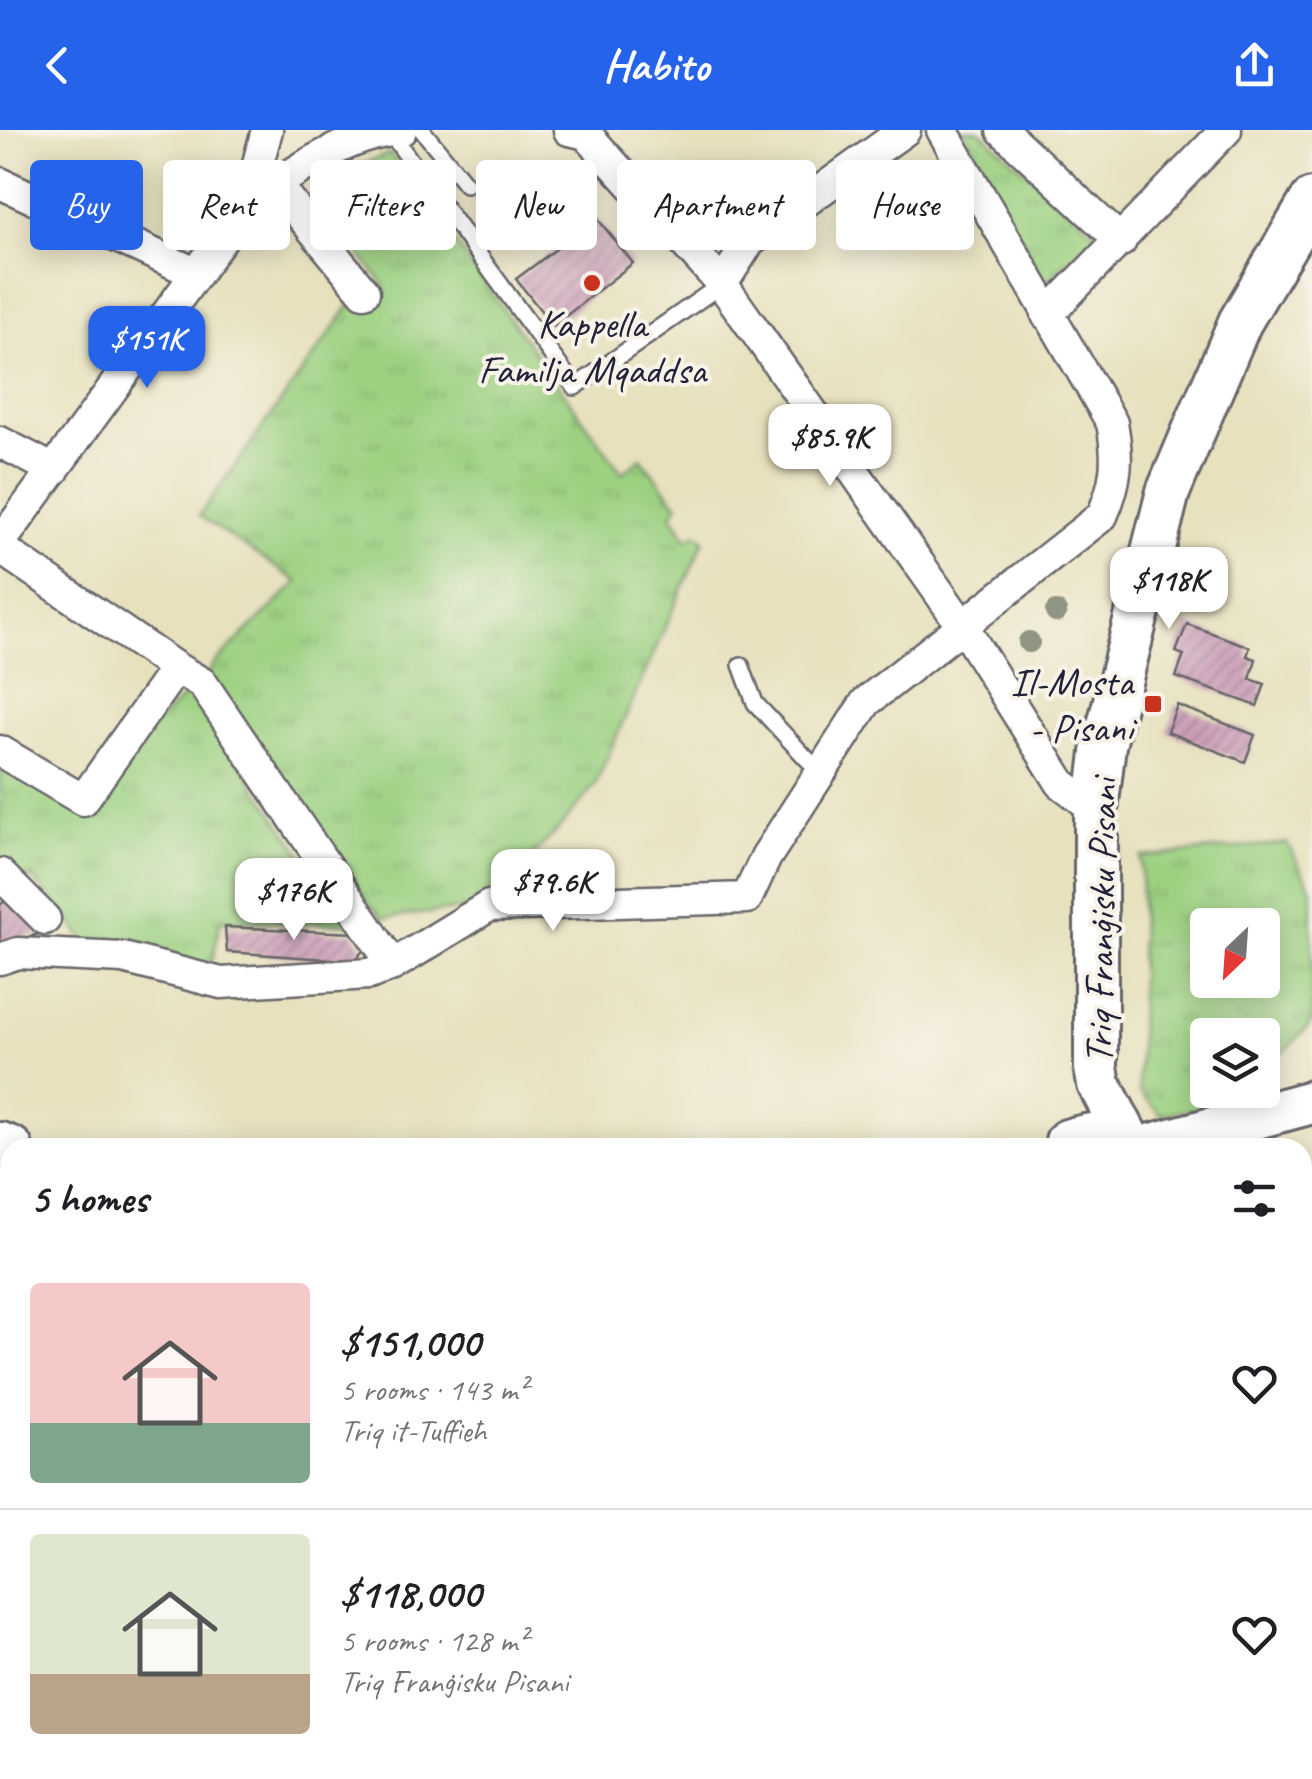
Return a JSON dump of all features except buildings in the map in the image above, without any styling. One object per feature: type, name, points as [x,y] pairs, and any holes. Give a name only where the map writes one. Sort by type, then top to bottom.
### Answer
[{"type":"street","points":[[258,160],[267,130]]},
{"type":"street","points":[[290,176],[368,132],[402,130]]},
{"type":"street","points":[[722,284],[749,242],[905,130]]},
{"type":"street","points":[[0,959],[18,953],[123,958],[221,983],[369,974],[393,965],[489,906],[746,898],[766,857],[866,702],[1102,516],[1113,492],[1118,469],[1112,423],[942,130]]},
{"type":"street","points":[[1002,130],[1121,241]]},
{"type":"street","points":[[1048,315],[1226,130]]},
{"type":"street","points":[[580,131],[722,284],[962,626],[1061,784],[1096,810]]},
{"type":"street","points":[[0,184],[195,273]]},
{"type":"street","name":"Triq Franġisku Pisani","points":[[1068,1138],[1099,1084],[1096,810],[1104,745],[1168,492],[1240,322],[1312,200]]},
{"type":"street","points":[[290,201],[364,292]]},
{"type":"street","points":[[212,250],[0,546],[202,683],[393,965]]},
{"type":"street","points":[[0,442],[54,470]]},
{"type":"street","points":[[0,751],[83,800],[176,668]]},
{"type":"street","points":[[0,874],[45,919]]},
{"type":"street","name":"Triq Franġisku Pisani","points":[[1099,1084],[1132,1138]]},
{"type":"street","points":[[1161,1138],[1312,1102]]},
{"type":"street","points":[[1079,1138],[1093,1132],[1114,1138]]},
{"type":"lane","points":[[422,130],[466,184]]},
{"type":"lane","points":[[368,132],[576,387],[722,284]]},
{"type":"lane","points":[[741,665],[755,703],[810,761],[824,767]]},
{"type":"green space","points":[[963,130],[979,130],[1098,235],[1044,283]]},
{"type":"green space","points":[[390,153],[395,160],[373,160]]},
{"type":"green space","points":[[456,244],[622,473],[641,458],[678,505],[672,514],[687,539],[697,533],[704,540],[595,785],[557,831],[507,881],[466,909],[383,918],[346,878],[208,675],[212,666],[298,582],[199,516],[352,303],[366,301],[385,286],[357,250],[456,250]]},
{"type":"green space","points":[[190,691],[350,924],[220,921],[213,959],[194,969],[88,948],[71,921],[31,876],[22,883],[0,871],[0,767],[91,816],[151,727]]},
{"type":"green space","points":[[1287,843],[1312,889],[1312,1022],[1280,1054],[1280,1018],[1190,1018],[1190,1108],[1200,1108],[1161,1115],[1139,1092],[1141,857]]},
{"type":"place","name":"Kappella Familja Mqaddsa","points":[[592,283]]},
{"type":"place","name":"Il-Mosta - Pisani","points":[[1153,704]]}]
